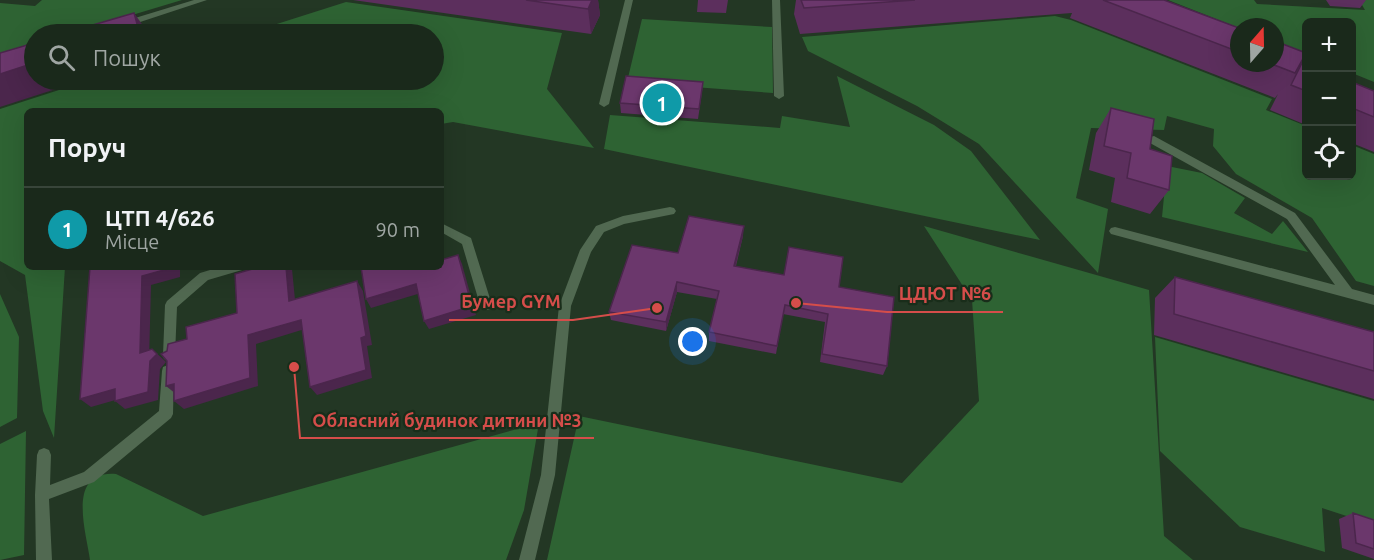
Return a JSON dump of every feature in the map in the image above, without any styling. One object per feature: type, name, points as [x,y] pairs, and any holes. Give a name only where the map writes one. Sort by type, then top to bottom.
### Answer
[{"type":"lane","points":[[127,24],[203,0]]},
{"type":"lane","points":[[604,104],[629,0]]},
{"type":"lane","points":[[776,0],[779,96]]},
{"type":"lane","points":[[1154,140],[1291,216],[1349,294]]},
{"type":"lane","points":[[527,560],[548,476],[565,306],[582,259],[600,229],[623,220],[670,211]]},
{"type":"lane","points":[[444,229],[467,241],[486,305]]},
{"type":"lane","points":[[1115,231],[1374,300]]},
{"type":"lane","points":[[42,495],[89,477],[166,414],[171,305],[204,276],[227,270]]},
{"type":"lane","points":[[44,455],[42,495],[44,560]]},
{"type":"green space","points":[[42,0],[182,0],[102,24],[24,24],[24,48],[0,55],[0,3],[35,6]]},
{"type":"green space","points":[[1168,0],[1254,0],[1257,4],[1365,10],[1359,0],[1374,0],[1374,82],[1356,75],[1356,18],[1302,18],[1302,53],[1284,46],[1284,18],[1230,18],[1230,24]]},
{"type":"green space","points":[[346,2],[562,33],[547,89],[594,148],[453,122],[444,124],[444,108],[24,108],[24,270],[65,270],[54,438],[43,411],[25,275],[0,261],[0,109],[59,90],[444,90],[444,24],[277,24]]},
{"type":"green space","points":[[1055,16],[1071,20],[1272,99],[1266,110],[1302,124],[1302,180],[1356,180],[1356,147],[1374,154],[1374,286],[1356,281],[1312,218],[1236,174],[1213,146],[1214,129],[1167,116],[1164,130],[1091,128],[1076,198],[1108,209],[1098,273],[979,144],[917,106],[808,51],[802,37]]},
{"type":"green space","points":[[642,19],[772,27],[773,93],[627,82]]},
{"type":"green space","points":[[837,76],[934,125],[971,151],[1040,240],[604,149],[610,115],[780,128],[782,116],[850,127]]},
{"type":"green space","points":[[1167,166],[1202,173],[1245,198],[1234,213],[1272,234],[1283,221],[1308,252],[1162,217]]},
{"type":"green space","points":[[924,226],[1149,290],[1164,536],[1193,560],[547,560],[579,416],[902,483],[979,401],[972,300]]},
{"type":"green space","points":[[0,294],[19,337],[17,418],[0,427]]},
{"type":"green space","points":[[1155,337],[1374,401],[1374,525],[1322,508],[1325,552],[1240,527],[1160,451]]},
{"type":"green space","points":[[539,423],[524,510],[506,560],[90,560],[83,505],[85,492],[90,482],[100,475],[116,474],[203,516]]},
{"type":"green space","points":[[26,431],[24,555],[0,560],[0,444]]},
{"type":"building","points":[[526,0],[592,0],[588,9]]},
{"type":"building","points":[[801,0],[915,0],[804,8]]},
{"type":"building","points":[[1103,0],[1164,0],[1230,25],[1230,49]]},
{"type":"building","points":[[134,13],[137,24],[96,24]]},
{"type":"building","points":[[1284,44],[1302,51],[1302,60],[1295,73],[1284,69]]},
{"type":"building","points":[[24,46],[24,66],[0,74],[0,53]]},
{"type":"building","points":[[1302,63],[1302,89],[1291,85]]},
{"type":"building","points":[[626,76],[703,82],[699,109],[620,103]]},
{"type":"building","points":[[1356,84],[1374,91],[1374,117],[1356,110]]},
{"type":"building","points":[[1111,108],[1154,119],[1150,149],[1172,156],[1169,190],[1127,178],[1131,153],[1104,146]]},
{"type":"building","points":[[689,216],[744,226],[734,266],[784,275],[789,247],[843,257],[839,287],[894,297],[887,366],[822,354],[828,314],[785,305],[777,346],[709,332],[719,291],[677,282],[666,322],[609,312],[632,245],[678,253]]},
{"type":"building","points":[[458,255],[472,306],[424,321],[416,284],[366,299],[361,270],[444,270],[444,259]]},
{"type":"building","points":[[90,270],[164,270],[142,276],[140,353],[152,349],[157,354],[150,361],[148,392],[115,401],[115,389],[80,399]]},
{"type":"building","points":[[249,270],[286,270],[289,301],[357,281],[366,336],[361,338],[366,370],[310,387],[301,320],[248,335],[250,378],[174,401],[174,384],[166,386],[167,361],[161,354],[167,351],[168,344],[187,339],[186,327],[237,313],[235,274]]},
{"type":"building","points":[[1175,277],[1374,332],[1374,371],[1174,314]]},
{"type":"building","points":[[1353,513],[1374,520],[1374,549],[1356,543]]},
{"type":"place","name":"ЦТП 4/626","points":[[662,103]]},
{"type":"place","name":"ЦДЮТ №6","points":[[796,303]]},
{"type":"place","name":"Бумер GYM","points":[[657,308]]},
{"type":"place","name":"Обласний будинок дитини №3","points":[[294,367]]}]
